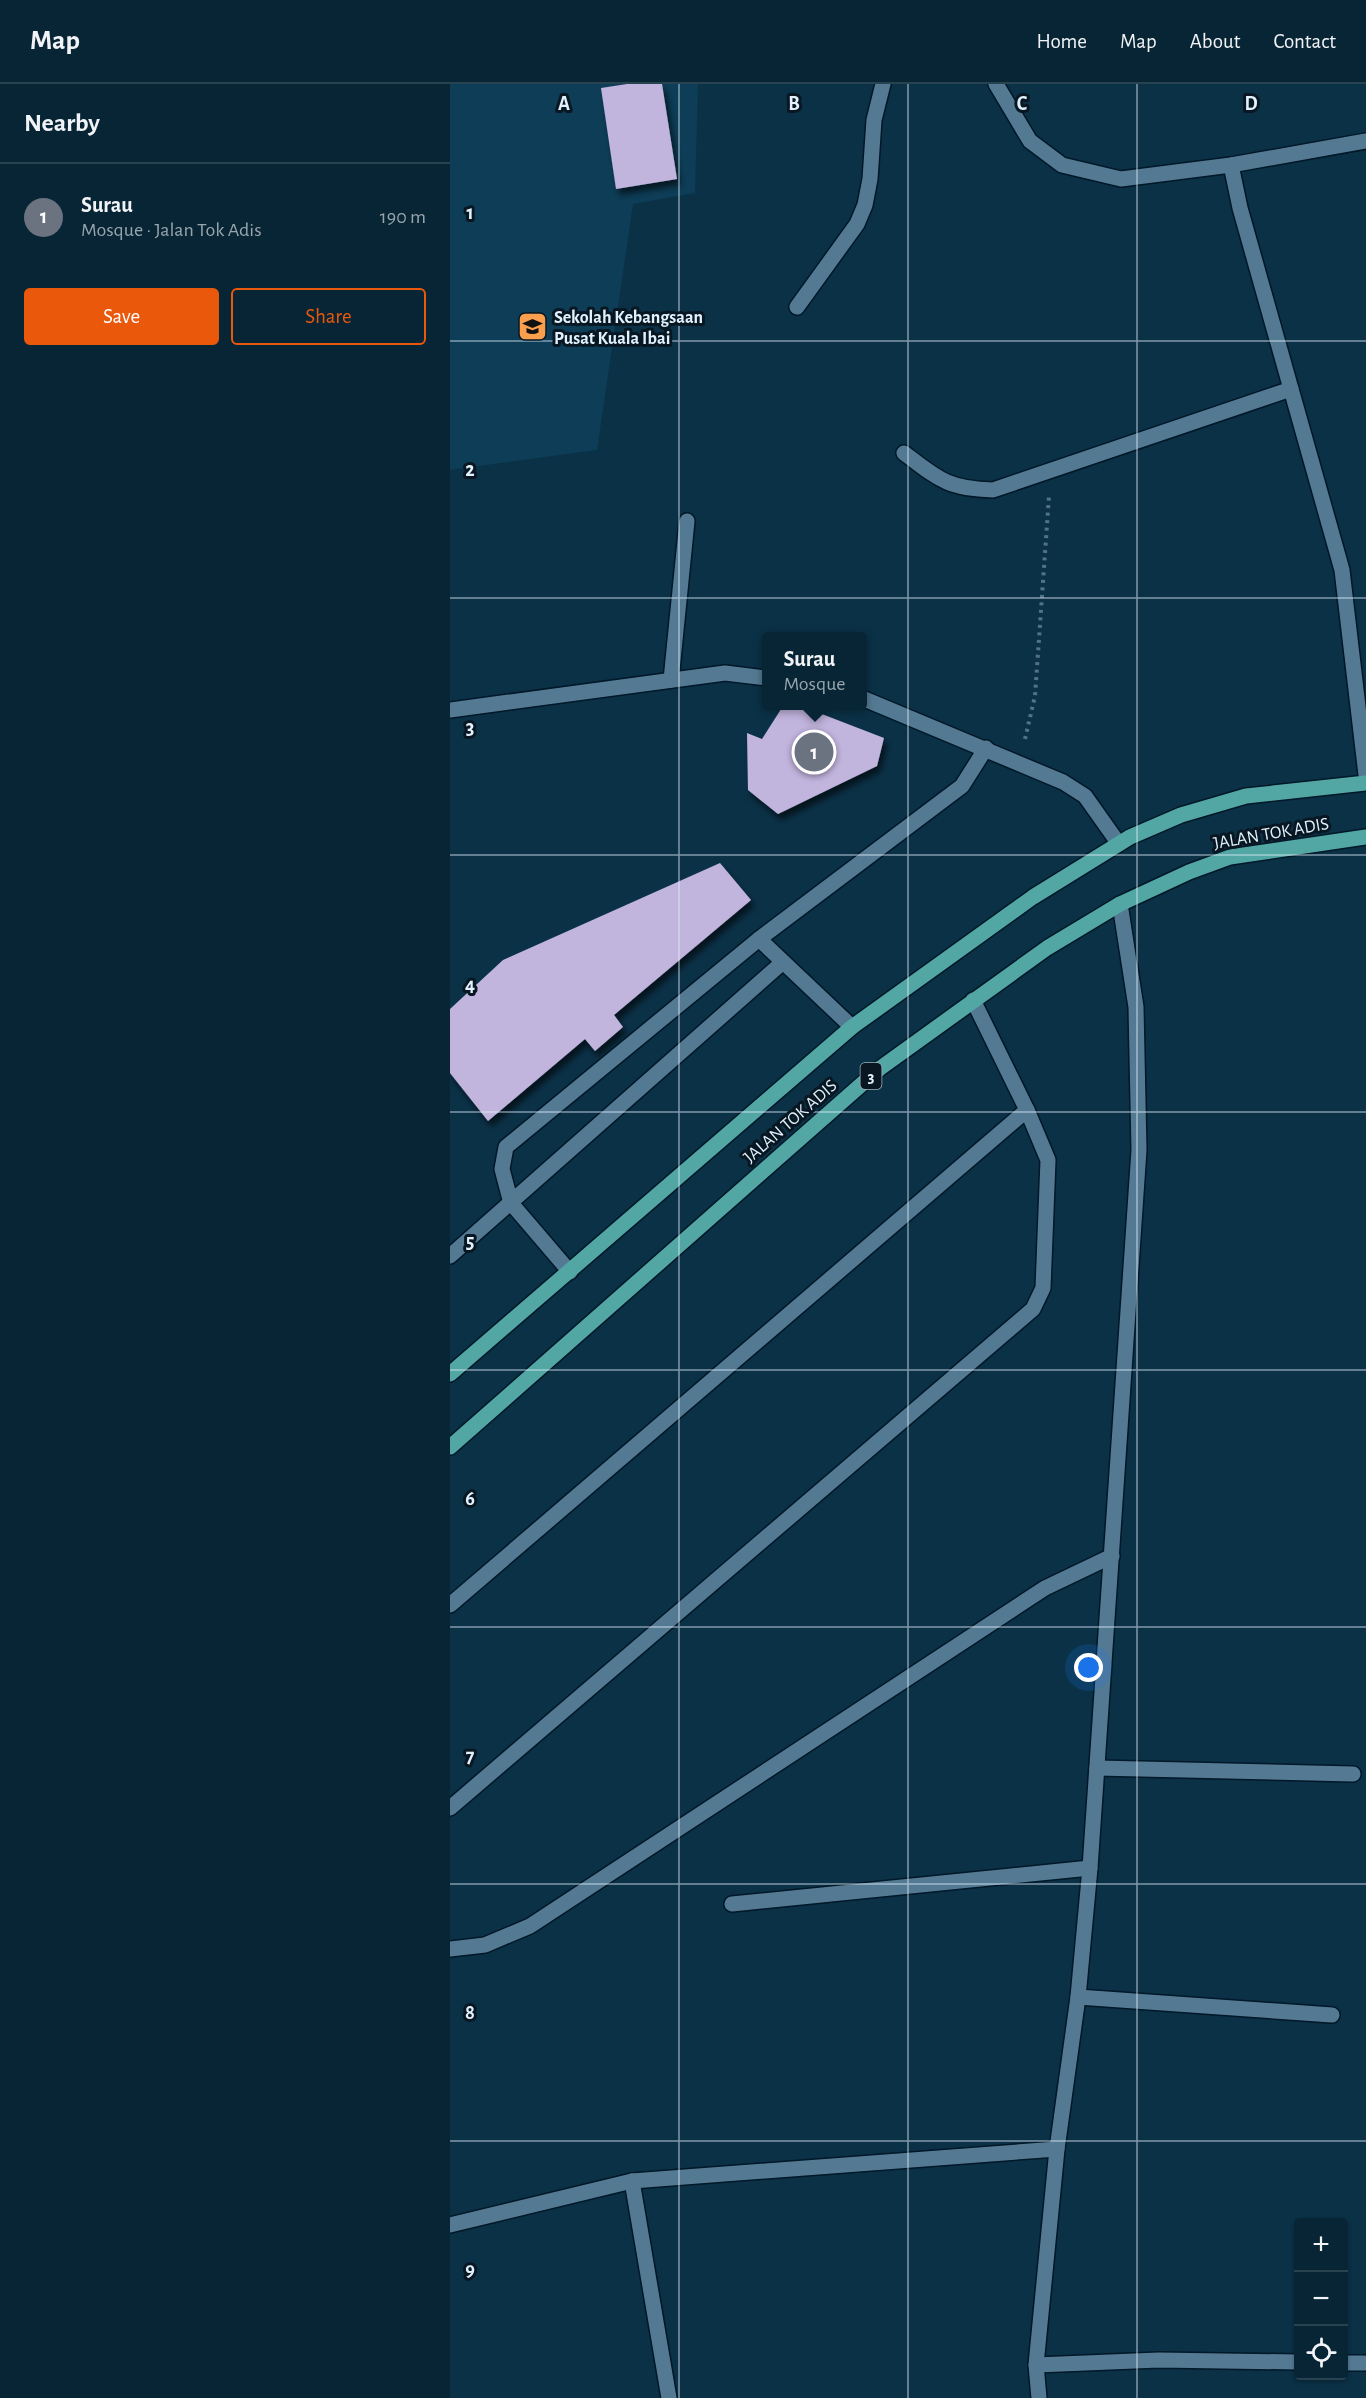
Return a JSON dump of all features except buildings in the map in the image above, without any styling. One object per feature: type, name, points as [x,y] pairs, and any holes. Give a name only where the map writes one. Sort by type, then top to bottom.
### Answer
[{"type":"main road","name":"JALAN TOK ADIS","points":[[450,1374],[852,1027],[1033,897],[1119,844],[1181,815],[1246,796],[1366,783]]},
{"type":"main road","name":"JALAN TOK ADIS","points":[[450,1447],[879,1069],[1047,948],[1120,904],[1189,872],[1230,857],[1366,837]]},
{"type":"street","points":[[797,307],[857,224],[865,205],[870,179],[874,120],[883,84]]},
{"type":"street","points":[[996,84],[1030,141],[1062,165],[1121,179],[1231,165],[1366,141]]},
{"type":"street","points":[[1231,165],[1342,570],[1366,775]]},
{"type":"street","points":[[904,453],[940,480],[963,489],[993,490],[1291,389]]},
{"type":"street","points":[[671,680],[687,521]]},
{"type":"street","points":[[450,710],[725,673],[762,678]]},
{"type":"street","points":[[867,700],[1064,782],[1085,796],[1119,844]]},
{"type":"street","points":[[570,1272],[511,1203],[502,1169],[506,1148],[759,939],[962,786],[986,748]]},
{"type":"street","points":[[1039,2398],[1036,2365],[1057,2150],[1078,1997],[1090,1868],[1139,1150],[1136,1007],[1120,904]]},
{"type":"street","points":[[759,939],[852,1027]]},
{"type":"street","points":[[451,1251],[511,1203],[783,962]]},
{"type":"street","points":[[450,1808],[1033,1309],[1043,1288],[1048,1160],[1028,1110],[973,1000]]},
{"type":"street","points":[[450,1605],[1028,1110]]},
{"type":"street","points":[[450,1949],[485,1945],[530,1926],[1045,1588],[1112,1556]]},
{"type":"street","points":[[1097,1768],[1353,1774]]},
{"type":"street","points":[[732,1904],[1090,1868]]},
{"type":"street","points":[[1078,1997],[1332,2015]]},
{"type":"street","points":[[450,2225],[632,2181],[1057,2150]]},
{"type":"street","points":[[632,2181],[669,2398]]},
{"type":"street","points":[[1036,2365],[1159,2360],[1294,2362]]},
{"type":"street","points":[[1348,2363],[1364,2363]]},
{"type":"path","points":[[1020,763],[1035,696],[1049,497],[1046,472]]},
{"type":"shaded area","name":"Sekolah Kebangsaan Pusat Kuala Ibai","points":[[450,84],[698,84],[695,193],[633,204],[597,450],[450,470]]},
{"type":"place","name":"Sekolah Kebangsaan Pusat Kuala Ibai","points":[[533,327]]},
{"type":"place","name":"Surau","points":[[814,752]]}]
